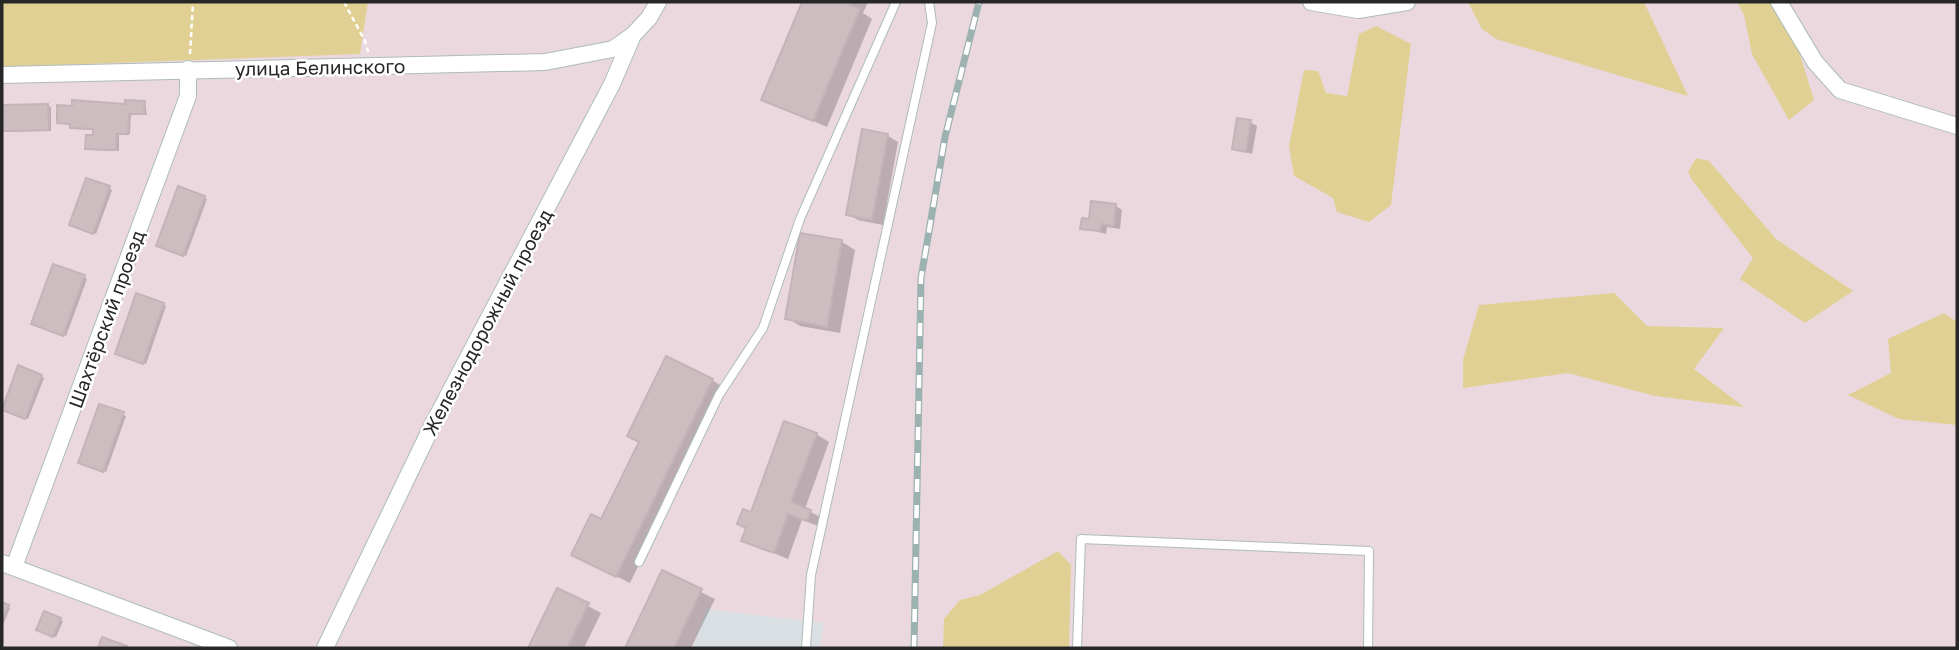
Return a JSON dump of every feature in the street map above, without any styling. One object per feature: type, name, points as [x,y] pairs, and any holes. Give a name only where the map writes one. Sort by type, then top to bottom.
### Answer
[{"type":"street","name":"Железнодорожный проезд","points":[[325,648],[432,426],[612,84],[633,35],[649,18],[658,2]]},
{"type":"street","points":[[1311,2],[1358,10],[1407,2]]},
{"type":"street","points":[[1779,2],[1815,62],[1840,90],[1957,126]]},
{"type":"street","name":"улица Белинского","points":[[2,75],[545,62],[613,49],[633,35]]},
{"type":"street","name":"Шахтёрский проезд","points":[[8,565],[188,96],[188,69]]},
{"type":"street","points":[[8,565],[229,648]]},
{"type":"lane","points":[[639,562],[719,395],[763,328],[800,219],[896,2]]},
{"type":"lane","points":[[806,648],[811,575],[932,23],[929,2]]},
{"type":"lane","points":[[1077,648],[1081,539],[1369,551],[1368,648]]},
{"type":"path","points":[[188,69],[193,2]]},
{"type":"path","points":[[344,2],[367,45],[368,66]]},
{"type":"shaded area","points":[[2,2],[368,2],[360,54],[2,67]]},
{"type":"shaded area","points":[[1468,2],[1644,2],[1688,96],[1496,39],[1482,29]]},
{"type":"shaded area","points":[[1737,2],[1773,2],[1797,45],[1814,100],[1789,120],[1752,54],[1744,15]]},
{"type":"shaded area","points":[[1376,26],[1411,44],[1391,205],[1369,222],[1337,212],[1333,198],[1294,176],[1289,146],[1304,70],[1318,71],[1326,93],[1347,96],[1359,34]]},
{"type":"shaded area","points":[[1696,158],[1709,161],[1776,239],[1853,291],[1805,323],[1740,279],[1753,258],[1692,180],[1688,172]]},
{"type":"shaded area","points":[[1614,293],[1647,326],[1724,328],[1694,369],[1744,407],[1655,396],[1568,373],[1463,388],[1463,360],[1479,305]]},
{"type":"shaded area","points":[[1944,313],[1957,322],[1957,425],[1899,419],[1848,395],[1891,373],[1888,339]]},
{"type":"shaded area","points":[[1058,551],[1071,565],[1069,648],[943,648],[944,619],[960,600],[980,595]]},
{"type":"shaded area","points":[[707,609],[824,623],[820,648],[692,648]]},
{"type":"building","points":[[802,2],[851,2],[850,5],[860,9],[813,121],[761,100]]},
{"type":"building","points":[[72,100],[125,104],[125,100],[145,101],[144,114],[129,114],[128,134],[117,134],[116,150],[85,149],[86,135],[93,135],[93,129],[70,128],[70,124],[57,123],[57,105],[72,106]]},
{"type":"building","points":[[48,104],[49,130],[2,131],[2,105]]},
{"type":"building","points":[[1237,118],[1251,120],[1246,152],[1232,149]]},
{"type":"building","points":[[862,129],[888,134],[872,220],[846,215]]},
{"type":"building","points":[[86,178],[110,186],[93,234],[69,225]]},
{"type":"building","points":[[178,186],[205,196],[183,256],[156,246]]},
{"type":"building","points":[[1091,201],[1116,204],[1114,226],[1101,224],[1100,231],[1080,229],[1082,218],[1089,219]]},
{"type":"building","points":[[800,233],[842,240],[827,327],[785,319]]},
{"type":"building","points":[[53,264],[85,275],[63,336],[31,324]]},
{"type":"building","points":[[136,293],[164,303],[143,364],[115,354]]},
{"type":"building","points":[[666,356],[713,379],[616,577],[571,555],[591,514],[601,519],[639,442],[627,436]]},
{"type":"building","points":[[18,365],[42,375],[25,419],[2,410]]},
{"type":"building","points":[[99,404],[124,412],[103,472],[78,463]]},
{"type":"building","points":[[784,421],[817,433],[791,502],[811,510],[807,521],[788,514],[774,553],[741,541],[746,528],[737,524],[743,509],[751,512]]},
{"type":"building","points":[[662,570],[702,589],[674,648],[625,648]]},
{"type":"building","points":[[557,588],[589,603],[567,648],[528,648]]},
{"type":"building","points":[[2,602],[9,605],[2,621]]},
{"type":"building","points":[[44,611],[61,618],[53,637],[36,630]]},
{"type":"building","points":[[102,637],[127,646],[127,648],[98,648]]},
{"type":"railway","points":[[914,648],[921,278],[945,137],[979,2]]}]
